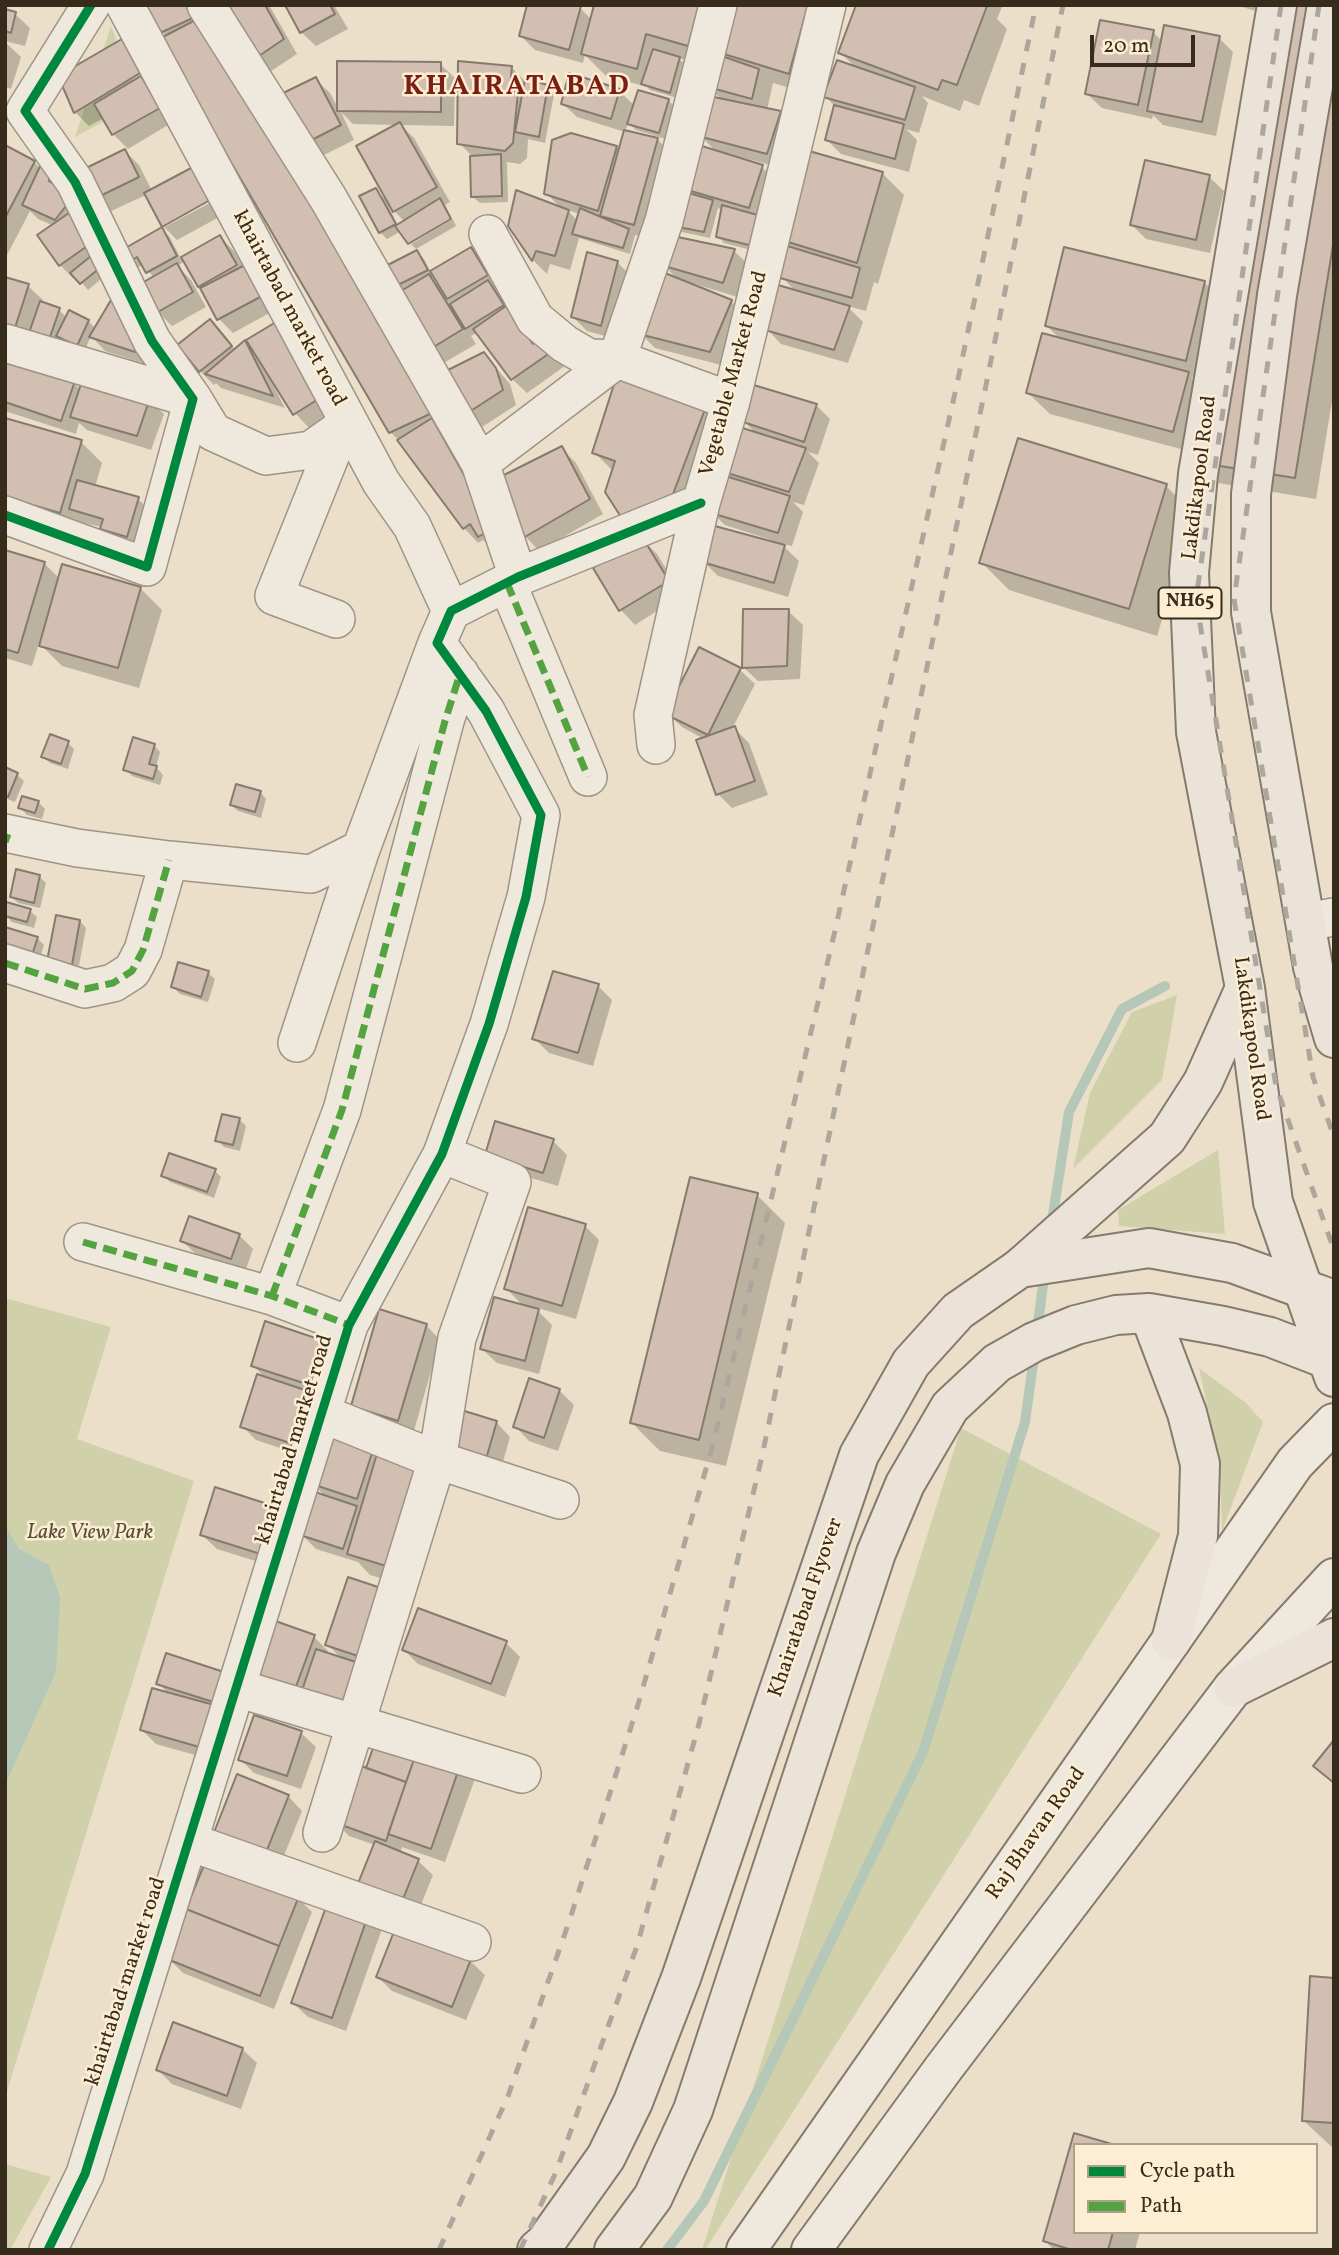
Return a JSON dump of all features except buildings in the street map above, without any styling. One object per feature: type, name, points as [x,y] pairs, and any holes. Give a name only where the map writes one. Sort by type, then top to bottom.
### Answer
[{"type":"main road","name":"Lakdikapool Road","points":[[1277,5],[1198,474],[1189,573],[1196,732],[1245,988],[1273,1202],[1317,1294],[1330,1368]]},
{"type":"main road","name":"NH65","points":[[1328,17],[1278,295],[1251,494],[1251,612],[1319,919],[1313,967],[1334,1038]]},
{"type":"main road","points":[[1020,1268],[1167,1138],[1203,1082],[1245,988]]},
{"type":"main road","name":"Khairatabad Flyover","points":[[537,2250],[545,2243],[606,2157],[633,2102],[681,1978],[859,1455],[911,1363],[958,1311],[1020,1268],[1149,1248],[1232,1263],[1317,1294]]},
{"type":"main road","points":[[614,2250],[653,2197],[693,2110],[876,1553],[905,1484],[950,1407],[997,1363],[1034,1342],[1076,1325],[1133,1314],[1223,1326],[1270,1337],[1330,1368]]},
{"type":"main road","points":[[1133,1314],[1187,1413],[1200,1464],[1198,1536],[1171,1641]]},
{"type":"main road","name":"Raj Bhavan Road","points":[[746,2250],[1296,1463],[1334,1423]]},
{"type":"main road","points":[[811,2250],[943,2069],[1233,1688],[1334,1578]]},
{"type":"main road","points":[[1233,1688],[1334,1638]]},
{"type":"street","points":[[91,5],[25,111],[75,182],[152,341],[213,432],[266,456],[311,450],[344,425]]},
{"type":"street","name":"khairtabad market road","points":[[48,2250],[85,2174],[349,1325],[442,1154],[489,1024],[526,897],[541,815],[486,711],[460,674],[412,526],[344,425],[125,5]]},
{"type":"street","points":[[206,5],[328,198],[480,463],[512,580],[588,777]]},
{"type":"street","points":[[480,463],[617,359],[664,221],[718,5]]},
{"type":"street","name":"Vegetable Market Road","points":[[656,745],[653,715],[701,503],[731,401],[827,5]]},
{"type":"street","points":[[488,234],[535,319],[565,344],[589,358],[617,359],[731,401]]},
{"type":"street","points":[[5,343],[193,399]]},
{"type":"street","points":[[5,515],[147,567],[193,399]]},
{"type":"street","points":[[336,620],[274,596],[344,425]]},
{"type":"street","points":[[297,1043],[360,849],[444,627],[512,580],[701,503]]},
{"type":"street","points":[[272,1296],[342,1110],[445,721],[460,674]]},
{"type":"street","points":[[6,836],[169,860],[311,874],[360,849]]},
{"type":"street","points":[[5,963],[85,989],[113,983],[132,971],[143,950],[169,860]]},
{"type":"street","points":[[322,1833],[437,1460],[457,1338],[512,1182],[442,1154]]},
{"type":"street","points":[[83,1242],[272,1296],[349,1325]]},
{"type":"street","points":[[323,1414],[437,1460],[560,1500]]},
{"type":"street","points":[[237,1688],[522,1774]]},
{"type":"street","points":[[190,1842],[472,1942]]},
{"type":"green space","points":[[111,26],[140,102],[75,137]]},
{"type":"green space","points":[[1177,995],[1162,1080],[1073,1169],[1090,1093],[1132,1012]]},
{"type":"green space","points":[[1218,1150],[1225,1234],[1119,1226],[1118,1210]]},
{"type":"green space","name":"Lake View Park","points":[[5,1298],[111,1327],[77,1439],[194,1481],[5,2098]]},
{"type":"green space","points":[[1199,1368],[1246,1403],[1263,1422],[1222,1531],[1220,1467]]},
{"type":"green space","points":[[961,1428],[1161,1534],[705,2250],[702,2250]]},
{"type":"green space","points":[[5,2164],[51,2177],[10,2250],[5,2250]]},
{"type":"shaded area","points":[[5,1525],[19,1549],[49,1565],[60,1597],[56,1672],[5,1785]]},
{"type":"waterway","points":[[1051,1227],[1069,1112],[1122,1009],[1165,986]]},
{"type":"waterway","points":[[1037,1331],[1045,1270]]},
{"type":"waterway","points":[[667,2250],[704,2201],[923,1752],[1025,1422],[1035,1350]]},
{"type":"railway","points":[[439,2250],[508,2096],[570,1919],[637,1708],[712,1448],[834,935],[957,384],[1036,5]]},
{"type":"railway","points":[[520,2250],[556,2172],[637,1946],[699,1724],[762,1456],[1063,5]]},
{"type":"railway","points":[[1281,5],[1196,599],[1276,1086],[1334,1250]]},
{"type":"railway","points":[[1319,5],[1234,599],[1313,1077],[1334,1137]]},
{"type":"marked path","points":[[507,583],[588,777]]},
{"type":"marked path","points":[[272,1296],[342,1110],[445,721],[460,674]]},
{"type":"marked path","points":[[5,842],[8,834]]},
{"type":"marked path","points":[[5,963],[85,989],[113,983],[132,971],[143,950],[169,860]]},
{"type":"marked path","points":[[83,1242],[272,1296],[349,1325]]},
{"type":"cycle path","points":[[5,515],[147,567],[193,399],[152,341],[75,182],[25,111],[91,5]]},
{"type":"cycle path","points":[[48,2250],[85,2174],[349,1325],[442,1154],[489,1024],[526,897],[541,815],[486,711],[437,643],[451,611],[518,577],[701,503]]},
{"type":"district","name":"KHAIRATABAD","points":[[517,89]]}]
